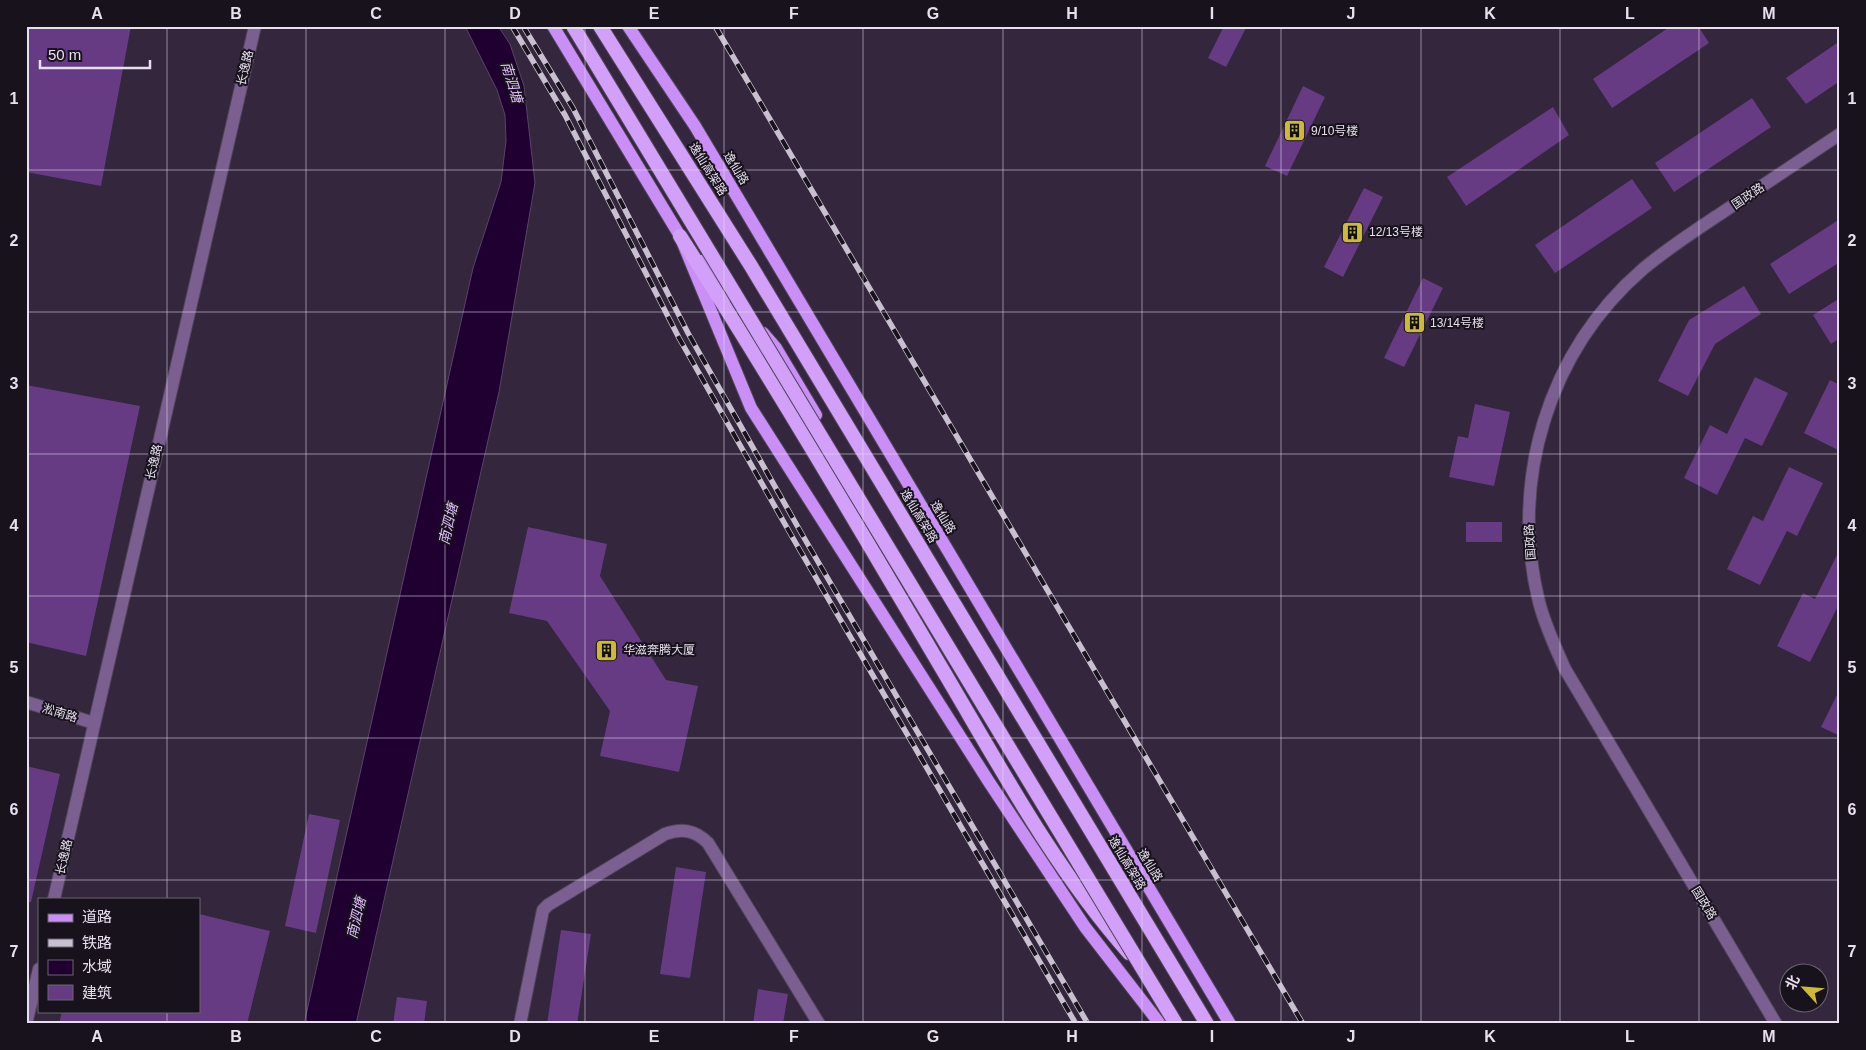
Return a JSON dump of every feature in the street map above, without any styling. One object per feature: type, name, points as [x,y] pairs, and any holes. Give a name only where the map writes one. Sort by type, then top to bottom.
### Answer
[{"type":"highway","points":[[572,26],[1178,1024]]},
{"type":"highway","name":"逸仙高架路","points":[[600,26],[751,266],[1206,1024]]},
{"type":"highway","points":[[680,236],[762,364],[1023,806],[1094,914],[1143,969]]},
{"type":"main road","points":[[553,26],[680,236],[751,408],[989,782],[1085,927],[1160,1024]]},
{"type":"main road","name":"逸仙路","points":[[628,26],[695,126],[1230,1024]]},
{"type":"main road","points":[[680,236],[776,348],[1178,1024]]},
{"type":"street","name":"长逸路","points":[[54,898],[255,26]]},
{"type":"street","name":"国政路","points":[[1776,1024],[1565,669],[1549,635],[1539,603],[1532,570],[1529,535],[1529,499],[1537,442],[1555,388],[1591,325],[1615,296],[1642,269],[1673,246],[1840,134]]},
{"type":"street","name":"淞南路","points":[[26,702],[94,723]]},
{"type":"street","points":[[520,1024],[544,910],[548,905],[664,834],[678,829],[692,831],[708,843],[819,1024]]},
{"type":"street","points":[[26,1024],[38,973]]},
{"type":"water","name":"南泗塘","points":[[465,26],[498,26],[510,44],[524,86],[535,183],[499,392],[356,1024],[304,1024],[473,268],[501,182],[506,141],[505,115],[497,90]]},
{"type":"building","points":[[26,26],[131,26],[101,186],[26,172]]},
{"type":"building","points":[[1224,26],[1247,26],[1226,67],[1208,58]]},
{"type":"building","points":[[1671,26],[1698,26],[1709,43],[1612,108],[1593,79]]},
{"type":"building","points":[[1840,41],[1840,81],[1806,104],[1786,78]]},
{"type":"building","name":"9/10号楼","points":[[1303,86],[1325,97],[1287,176],[1265,166]]},
{"type":"building","points":[[1752,98],[1771,127],[1674,192],[1655,163]]},
{"type":"building","points":[[1553,107],[1569,135],[1466,206],[1447,177]]},
{"type":"building","points":[[1632,179],[1652,208],[1555,273],[1535,245]]},
{"type":"building","name":"12/13号楼","points":[[1364,188],[1383,197],[1343,277],[1324,267]]},
{"type":"building","points":[[1840,219],[1840,262],[1789,294],[1770,264]]},
{"type":"building","name":"13/14号楼","points":[[1423,278],[1443,288],[1404,367],[1384,358]]},
{"type":"building","points":[[1744,286],[1761,314],[1715,344],[1688,396],[1658,381],[1689,320]]},
{"type":"building","points":[[1840,298],[1840,338],[1831,344],[1813,315]]},
{"type":"building","points":[[1755,377],[1788,393],[1762,446],[1745,438],[1717,495],[1684,478],[1710,425],[1727,434]]},
{"type":"building","points":[[1830,380],[1840,385],[1840,451],[1804,433]]},
{"type":"building","points":[[26,385],[140,406],[86,656],[26,642]]},
{"type":"building","points":[[1475,404],[1510,412],[1494,486],[1449,477],[1458,436],[1468,438]]},
{"type":"building","points":[[1789,467],[1823,483],[1797,536],[1787,531],[1760,585],[1727,569],[1753,516],[1763,521]]},
{"type":"building","points":[[1466,522],[1502,522],[1502,542],[1466,542]]},
{"type":"building","points":[[528,527],[607,544],[600,576],[666,680],[698,686],[679,772],[600,756],[610,711],[547,621],[509,613]]},
{"type":"building","points":[[1840,549],[1840,602],[1810,662],[1777,646],[1803,593],[1815,599]]},
{"type":"building","points":[[1840,689],[1840,736],[1821,727]]},
{"type":"building","points":[[26,766],[60,774],[31,902],[26,902]]},
{"type":"building","points":[[309,814],[340,820],[316,933],[285,926]]},
{"type":"building","points":[[676,867],[706,872],[690,978],[660,974]]},
{"type":"building","points":[[200,914],[270,931],[247,1024],[59,1024],[62,1012],[200,1012]]},
{"type":"building","points":[[561,930],[591,934],[577,1024],[547,1024]]},
{"type":"building","points":[[758,989],[788,994],[783,1024],[753,1024]]},
{"type":"building","points":[[397,997],[427,1001],[424,1024],[393,1024]]},
{"type":"railway","points":[[512,26],[565,115],[679,338],[794,540],[1076,1024]]},
{"type":"railway","points":[[523,26],[573,108],[688,333],[803,536],[1088,1024]]},
{"type":"railway","points":[[715,26],[1303,1024]]},
{"type":"place","name":"9/10号楼","points":[[1295,131]]},
{"type":"place","name":"12/13号楼","points":[[1353,232]]},
{"type":"place","name":"13/14号楼","points":[[1414,323]]},
{"type":"place","name":"华滋奔腾大厦","points":[[607,650]]}]
